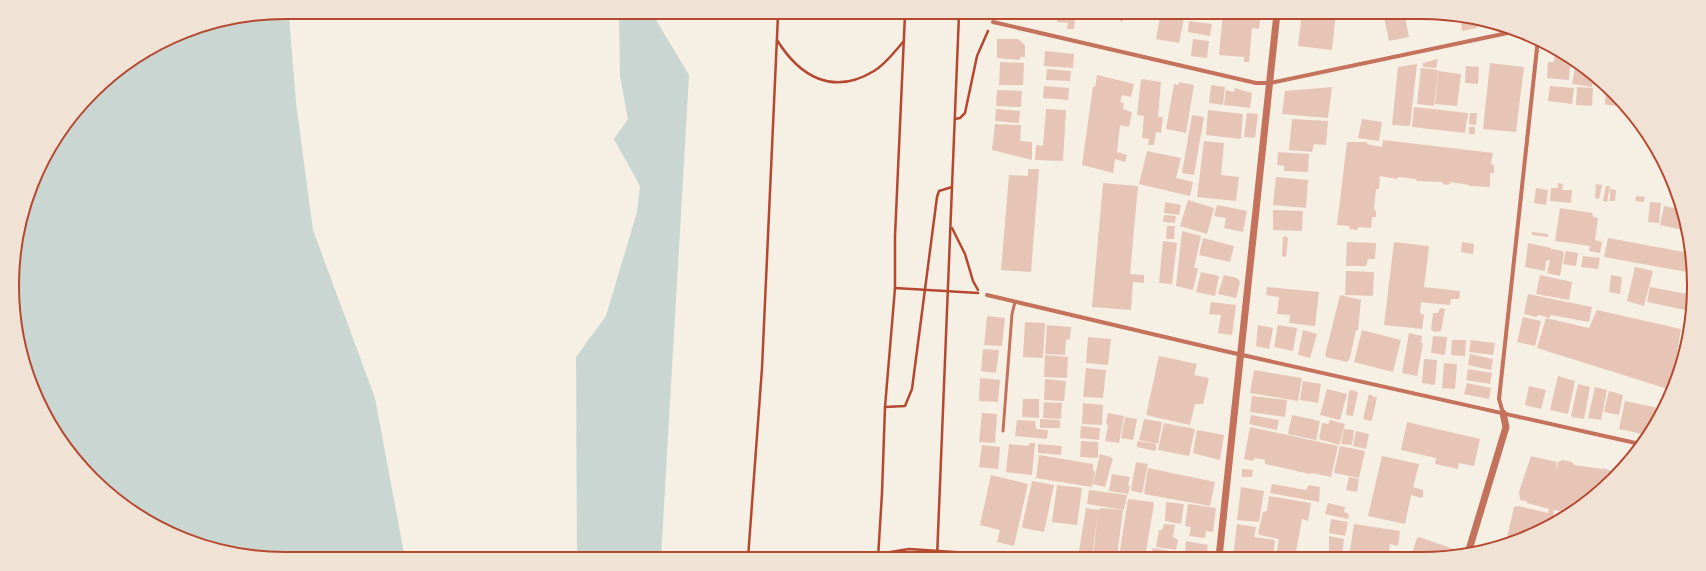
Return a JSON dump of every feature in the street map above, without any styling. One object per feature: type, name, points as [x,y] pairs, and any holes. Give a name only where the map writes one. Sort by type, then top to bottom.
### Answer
[{"type":"street","points":[[1220,552],[1276,19]]},
{"type":"street","points":[[993,22],[1256,83],[1270,83],[1507,33]]},
{"type":"street","points":[[1470,547],[1506,428],[1499,399],[1537,46]]},
{"type":"street","points":[[987,295],[1241,355],[1636,443]]},
{"type":"lane","points":[[1003,431],[1012,314],[1015,302]]},
{"type":"path","points":[[748,552],[762,368],[778,19]]},
{"type":"path","points":[[878,552],[885,407],[895,288],[895,236],[905,19]]},
{"type":"path","points":[[937,550],[952,227],[952,187],[959,19]]},
{"type":"path","points":[[955,119],[960,118],[965,113],[977,56],[993,22]]},
{"type":"path","points":[[777,40],[784,51],[799,68],[815,78],[832,83],[854,80],[874,71],[904,40]]},
{"type":"path","points":[[885,407],[905,406],[908,403],[912,389],[926,290],[937,197],[939,190],[952,187]]},
{"type":"path","points":[[952,227],[965,254],[975,286],[980,294]]},
{"type":"path","points":[[895,288],[971,292]]},
{"type":"path","points":[[890,552],[909,549],[954,552]]},
{"type":"shaded area","points":[[289,19],[296,103],[313,230],[375,398],[404,552],[286,552],[251,550],[200,538],[168,525],[123,497],[97,474],[74,448],[46,403],[28,354],[21,320],[19,286],[21,251],[33,200],[46,168],[55,152],[74,123],[85,110],[123,74],[168,46],[200,33],[251,21]]},
{"type":"shaded area","points":[[619,19],[655,19],[689,75],[661,552],[577,552],[576,357],[606,316],[637,212],[640,186],[614,139],[628,119],[620,76]]},
{"type":"building","points":[[1057,19],[1075,19],[1074,29],[1067,29],[1068,23],[1057,22]]},
{"type":"building","points":[[1160,19],[1184,19],[1179,43],[1156,39]]},
{"type":"building","points":[[1222,19],[1260,19],[1259,29],[1252,28],[1249,62],[1244,62],[1244,57],[1219,55]]},
{"type":"building","points":[[1301,19],[1335,19],[1332,50],[1298,46]]},
{"type":"building","points":[[1384,19],[1405,19],[1409,37],[1389,41]]},
{"type":"building","points":[[1189,21],[1212,24],[1210,36],[1188,32]]},
{"type":"building","points":[[1461,22],[1477,25],[1477,28],[1462,31]]},
{"type":"building","points":[[997,39],[1018,39],[1025,45],[1025,57],[1020,57],[1020,60],[997,58]]},
{"type":"building","points":[[1193,39],[1209,41],[1207,58],[1191,56]]},
{"type":"building","points":[[1045,51],[1074,54],[1073,68],[1044,66]]},
{"type":"building","points":[[1555,55],[1573,67],[1570,67],[1569,80],[1547,78],[1548,62],[1554,62]]},
{"type":"building","points":[[1438,59],[1436,68],[1423,67],[1423,63]]},
{"type":"building","points":[[1000,62],[1024,63],[1023,85],[999,85]]},
{"type":"building","points":[[1490,63],[1524,67],[1516,132],[1483,129]]},
{"type":"building","points":[[1417,64],[1410,126],[1392,125],[1398,67]]},
{"type":"building","points":[[1466,66],[1479,67],[1478,84],[1465,83]]},
{"type":"building","points":[[1421,68],[1438,70],[1434,106],[1417,104]]},
{"type":"building","points":[[1575,68],[1593,82],[1592,87],[1572,84]]},
{"type":"building","points":[[1047,69],[1071,71],[1070,81],[1046,80]]},
{"type":"building","points":[[1438,71],[1461,74],[1457,106],[1435,104]]},
{"type":"building","points":[[1097,75],[1134,84],[1131,97],[1122,95],[1120,102],[1124,103],[1123,109],[1132,112],[1129,127],[1120,125],[1117,152],[1127,155],[1125,162],[1115,159],[1113,173],[1082,165],[1093,86],[1095,87]]},
{"type":"building","points":[[1141,79],[1161,82],[1158,117],[1163,117],[1161,133],[1156,132],[1154,145],[1148,145],[1149,139],[1142,138],[1144,116],[1137,115]]},
{"type":"building","points":[[1179,82],[1194,85],[1186,133],[1166,129],[1174,84],[1179,85]]},
{"type":"building","points":[[1211,85],[1225,87],[1223,105],[1209,103]]},
{"type":"building","points":[[1044,86],[1069,88],[1068,100],[1043,98]]},
{"type":"building","points":[[1550,86],[1574,88],[1572,104],[1548,101]]},
{"type":"building","points":[[1332,87],[1328,118],[1282,114],[1285,91]]},
{"type":"building","points":[[1577,87],[1593,88],[1592,106],[1576,105]]},
{"type":"building","points":[[1235,88],[1252,93],[1250,108],[1224,105],[1226,90],[1234,92]]},
{"type":"building","points":[[997,90],[1022,91],[1021,107],[996,106]]},
{"type":"building","points":[[1606,94],[1617,106],[1608,105],[1605,104]]},
{"type":"building","points":[[1414,107],[1468,113],[1465,133],[1412,127]]},
{"type":"building","points":[[996,109],[1020,111],[1019,123],[995,121]]},
{"type":"building","points":[[1046,109],[1066,110],[1063,161],[1035,160],[1036,145],[1043,146]]},
{"type":"building","points":[[1208,110],[1243,114],[1241,139],[1206,135]]},
{"type":"building","points":[[1247,113],[1258,114],[1255,138],[1244,137]]},
{"type":"building","points":[[1470,113],[1477,113],[1476,125],[1469,124]]},
{"type":"building","points":[[1192,115],[1204,117],[1194,175],[1182,173]]},
{"type":"building","points":[[1292,119],[1328,121],[1326,145],[1314,144],[1312,152],[1289,150]]},
{"type":"building","points":[[1362,119],[1382,122],[1379,141],[1358,138]]},
{"type":"building","points":[[995,124],[1021,125],[1020,141],[1032,142],[1032,160],[992,150]]},
{"type":"building","points":[[1469,127],[1475,127],[1475,134],[1469,134]]},
{"type":"building","points":[[1383,140],[1493,153],[1491,163],[1494,166],[1494,173],[1490,173],[1490,187],[1470,186],[1451,182],[1448,185],[1443,184],[1442,182],[1417,181],[1416,179],[1399,177],[1396,179],[1380,176],[1379,189],[1376,189],[1374,209],[1376,211],[1376,217],[1372,217],[1371,228],[1359,227],[1357,230],[1350,229],[1349,226],[1337,225],[1347,142],[1367,142],[1367,144],[1382,147]]},
{"type":"building","points":[[1204,141],[1224,143],[1221,175],[1239,177],[1236,201],[1197,197]]},
{"type":"building","points":[[1147,151],[1181,158],[1176,178],[1193,182],[1190,196],[1139,184]]},
{"type":"building","points":[[1278,152],[1309,154],[1308,172],[1284,171],[1284,166],[1277,165]]},
{"type":"building","points":[[1028,169],[1039,169],[1031,272],[1001,270],[1009,175],[1028,176]]},
{"type":"building","points":[[1276,177],[1308,180],[1306,208],[1273,205]]},
{"type":"building","points":[[1103,183],[1138,186],[1130,274],[1144,275],[1144,283],[1133,282],[1131,310],[1092,307]]},
{"type":"building","points":[[1558,183],[1563,184],[1562,190],[1572,190],[1571,203],[1550,201],[1551,188],[1558,188]]},
{"type":"building","points":[[1596,184],[1602,185],[1599,199],[1595,198]]},
{"type":"building","points":[[1606,186],[1610,186],[1607,202],[1603,201]]},
{"type":"building","points":[[1536,188],[1548,190],[1546,205],[1534,203]]},
{"type":"building","points":[[1610,189],[1616,190],[1615,201],[1610,201]]},
{"type":"building","points":[[1636,196],[1645,197],[1644,202],[1635,201]]},
{"type":"building","points":[[1188,200],[1214,208],[1207,234],[1180,226]]},
{"type":"building","points":[[1165,202],[1181,205],[1179,215],[1164,213]]},
{"type":"building","points":[[1650,202],[1661,203],[1659,223],[1648,222]]},
{"type":"building","points":[[1217,205],[1247,211],[1243,232],[1224,228],[1226,218],[1214,216]]},
{"type":"building","points":[[1664,206],[1676,209],[1681,230],[1660,225]]},
{"type":"building","points":[[1560,208],[1592,213],[1593,217],[1598,218],[1595,240],[1602,242],[1600,253],[1589,251],[1590,246],[1555,241]]},
{"type":"building","points":[[1273,210],[1303,211],[1302,231],[1273,230]]},
{"type":"building","points":[[1164,215],[1176,216],[1175,223],[1163,222]]},
{"type":"building","points":[[1167,226],[1175,226],[1174,239],[1166,239]]},
{"type":"building","points":[[1182,231],[1201,236],[1194,268],[1198,268],[1193,290],[1176,286]]},
{"type":"building","points":[[1532,232],[1548,234],[1548,237],[1532,235]]},
{"type":"building","points":[[1285,236],[1288,238],[1286,257],[1282,256],[1283,237]]},
{"type":"building","points":[[1203,238],[1234,246],[1230,262],[1199,255]]},
{"type":"building","points":[[1608,238],[1685,252],[1686,272],[1604,257]]},
{"type":"building","points":[[1163,241],[1177,243],[1172,284],[1159,283]]},
{"type":"building","points":[[1347,242],[1376,243],[1375,259],[1368,259],[1366,266],[1346,266]]},
{"type":"building","points":[[1394,242],[1429,246],[1424,287],[1460,291],[1459,299],[1451,299],[1450,305],[1421,302],[1420,313],[1424,315],[1422,329],[1384,325]]},
{"type":"building","points":[[1462,242],[1474,244],[1473,254],[1461,252]]},
{"type":"building","points":[[1528,243],[1551,248],[1551,251],[1552,249],[1563,251],[1564,253],[1560,276],[1547,273],[1550,260],[1546,261],[1545,271],[1525,267]]},
{"type":"building","points":[[1566,251],[1578,253],[1576,266],[1563,264]]},
{"type":"building","points":[[1583,256],[1600,258],[1598,269],[1581,267]]},
{"type":"building","points":[[1635,267],[1653,271],[1644,306],[1627,301]]},
{"type":"building","points":[[1346,271],[1374,272],[1373,296],[1345,295]]},
{"type":"building","points":[[1201,272],[1219,276],[1215,296],[1196,292]]},
{"type":"building","points":[[1224,275],[1237,278],[1240,282],[1236,298],[1218,294]]},
{"type":"building","points":[[1540,275],[1572,282],[1569,300],[1536,294]]},
{"type":"building","points":[[1611,275],[1622,277],[1620,294],[1609,292]]},
{"type":"building","points":[[1267,287],[1319,292],[1315,326],[1289,323],[1290,315],[1277,314],[1279,297],[1266,295]]},
{"type":"building","points":[[1650,287],[1687,294],[1686,310],[1647,302]]},
{"type":"building","points":[[1528,294],[1592,307],[1589,322],[1551,315],[1549,318],[1539,315],[1536,317],[1524,314]]},
{"type":"building","points":[[1340,295],[1361,300],[1358,330],[1356,330],[1350,358],[1347,362],[1326,357],[1325,355]]},
{"type":"building","points":[[1211,302],[1236,305],[1232,335],[1218,333],[1221,315],[1209,314]]},
{"type":"building","points":[[1440,308],[1445,309],[1441,331],[1435,332],[1431,330],[1433,313],[1438,313]]},
{"type":"building","points":[[1597,310],[1681,329],[1676,362],[1666,389],[1537,348],[1546,318],[1589,328]]},
{"type":"building","points":[[987,316],[1005,318],[1002,346],[984,345]]},
{"type":"building","points":[[1523,317],[1541,321],[1535,346],[1517,342]]},
{"type":"building","points":[[1025,322],[1045,323],[1043,358],[1023,357]]},
{"type":"building","points":[[1047,325],[1071,327],[1070,339],[1066,340],[1065,355],[1045,354]]},
{"type":"building","points":[[1258,325],[1273,328],[1269,349],[1256,346]]},
{"type":"building","points":[[1278,325],[1297,328],[1293,351],[1274,347]]},
{"type":"building","points":[[1303,330],[1317,334],[1310,358],[1298,355]]},
{"type":"building","points":[[1362,330],[1401,340],[1393,372],[1354,362]]},
{"type":"building","points":[[1409,333],[1422,336],[1421,342],[1423,344],[1417,376],[1402,373]]},
{"type":"building","points":[[1433,336],[1447,337],[1445,355],[1431,353]]},
{"type":"building","points":[[1088,337],[1111,339],[1108,365],[1086,363]]},
{"type":"building","points":[[1452,340],[1466,340],[1465,356],[1451,355]]},
{"type":"building","points":[[1471,340],[1495,343],[1493,355],[1469,352]]},
{"type":"building","points":[[983,349],[999,350],[996,373],[981,371]]},
{"type":"building","points":[[1470,354],[1493,359],[1491,370],[1468,365]]},
{"type":"building","points":[[1045,355],[1068,357],[1067,378],[1044,377]]},
{"type":"building","points":[[1159,356],[1197,364],[1194,375],[1209,378],[1203,404],[1195,404],[1190,425],[1146,415]]},
{"type":"building","points":[[1424,359],[1437,360],[1435,385],[1422,383]]},
{"type":"building","points":[[1444,363],[1457,364],[1455,389],[1442,388]]},
{"type":"building","points":[[1086,368],[1106,370],[1103,398],[1083,397]]},
{"type":"building","points":[[1468,369],[1492,373],[1490,384],[1466,380]]},
{"type":"building","points":[[1254,370],[1302,378],[1298,401],[1250,393]]},
{"type":"building","points":[[1558,376],[1575,381],[1568,414],[1550,410]]},
{"type":"building","points":[[980,378],[1000,380],[998,402],[979,401]]},
{"type":"building","points":[[1045,379],[1066,381],[1064,401],[1044,400]]},
{"type":"building","points":[[1303,381],[1321,384],[1318,403],[1300,400]]},
{"type":"building","points":[[1467,383],[1491,388],[1489,399],[1464,394]]},
{"type":"building","points":[[1578,384],[1590,387],[1584,419],[1571,416]]},
{"type":"building","points":[[1529,386],[1546,390],[1541,409],[1525,405]]},
{"type":"building","points":[[1595,387],[1607,390],[1601,420],[1588,418]]},
{"type":"building","points":[[1327,389],[1347,394],[1340,420],[1320,415]]},
{"type":"building","points":[[1351,390],[1358,392],[1353,416],[1346,415],[1349,391]]},
{"type":"building","points":[[1609,391],[1623,395],[1619,415],[1604,412]]},
{"type":"building","points":[[1369,394],[1377,398],[1372,420],[1370,421],[1363,419]]},
{"type":"building","points":[[1252,396],[1287,400],[1285,417],[1250,412]]},
{"type":"building","points":[[1023,399],[1039,399],[1039,418],[1022,417]]},
{"type":"building","points":[[1625,401],[1657,408],[1642,434],[1619,429]]},
{"type":"building","points":[[1044,402],[1062,403],[1061,419],[1043,418]]},
{"type":"building","points":[[1083,403],[1103,405],[1102,425],[1082,424]]},
{"type":"building","points":[[982,413],[997,414],[995,443],[979,442]]},
{"type":"building","points":[[1108,413],[1124,416],[1119,443],[1105,441],[1108,425],[1106,423]]},
{"type":"building","points":[[1251,415],[1279,420],[1277,430],[1249,424]]},
{"type":"building","points":[[1292,415],[1320,421],[1316,440],[1288,434]]},
{"type":"building","points":[[1125,417],[1137,419],[1133,440],[1121,438]]},
{"type":"building","points":[[1040,419],[1060,420],[1060,428],[1040,428]]},
{"type":"building","points":[[1144,419],[1162,422],[1158,444],[1139,440]]},
{"type":"building","points":[[1017,420],[1035,421],[1036,429],[1048,430],[1047,439],[1015,436]]},
{"type":"building","points":[[1330,420],[1345,424],[1339,445],[1319,439],[1322,423],[1328,424]]},
{"type":"building","points":[[1407,422],[1480,439],[1474,466],[1459,463],[1458,469],[1435,464],[1436,458],[1401,450]]},
{"type":"building","points":[[1164,423],[1195,429],[1189,456],[1158,450]]},
{"type":"building","points":[[1081,426],[1100,428],[1099,440],[1080,438]]},
{"type":"building","points":[[1250,427],[1338,446],[1331,477],[1265,464],[1265,460],[1255,458],[1253,461],[1244,459]]},
{"type":"building","points":[[1344,429],[1354,430],[1352,445],[1341,444]]},
{"type":"building","points":[[1197,430],[1224,435],[1220,460],[1193,453]]},
{"type":"building","points":[[1356,431],[1369,434],[1366,449],[1353,446]]},
{"type":"building","points":[[1081,441],[1098,442],[1098,458],[1080,457]]},
{"type":"building","points":[[1139,441],[1156,444],[1155,451],[1137,447],[1137,442]]},
{"type":"building","points":[[1029,443],[1035,443],[1032,475],[1006,472],[1009,444],[1029,446]]},
{"type":"building","points":[[1038,444],[1062,446],[1061,455],[1038,453]]},
{"type":"building","points":[[982,445],[1000,447],[998,469],[979,467]]},
{"type":"building","points":[[1340,446],[1365,451],[1359,478],[1334,473]]},
{"type":"building","points":[[1100,454],[1113,458],[1105,487],[1093,484]]},
{"type":"building","points":[[1039,455],[1093,464],[1093,470],[1095,472],[1092,487],[1036,478]]},
{"type":"building","points":[[1382,456],[1419,464],[1413,487],[1423,490],[1423,497],[1421,498],[1411,495],[1405,524],[1368,516]]},
{"type":"building","points":[[1531,456],[1557,462],[1555,474],[1558,462],[1563,460],[1572,462],[1574,465],[1602,469],[1602,471],[1603,468],[1612,471],[1583,497],[1569,507],[1561,512],[1554,510],[1553,514],[1556,515],[1554,516],[1538,525],[1507,538],[1514,507],[1518,506],[1548,513],[1549,509],[1520,500],[1519,492]]},
{"type":"building","points":[[1136,462],[1148,464],[1142,493],[1132,491],[1131,489]]},
{"type":"building","points":[[1148,468],[1215,482],[1210,506],[1144,494]]},
{"type":"building","points":[[1242,469],[1253,470],[1252,477],[1242,477]]},
{"type":"building","points":[[1112,474],[1130,477],[1128,494],[1109,491]]},
{"type":"building","points":[[991,475],[1028,484],[1014,546],[997,542],[1000,530],[980,525]]},
{"type":"building","points":[[1349,477],[1359,479],[1357,492],[1346,490]]},
{"type":"building","points":[[1032,481],[1054,485],[1044,532],[1023,528],[1022,526]]},
{"type":"building","points":[[1272,484],[1306,490],[1309,485],[1320,487],[1319,502],[1270,493]]},
{"type":"building","points":[[1057,485],[1082,488],[1077,525],[1052,522]]},
{"type":"building","points":[[1241,487],[1264,491],[1259,522],[1237,520]]},
{"type":"building","points":[[1089,490],[1127,495],[1124,510],[1087,504]]},
{"type":"building","points":[[1269,496],[1311,503],[1308,521],[1302,519],[1296,552],[1277,552],[1279,539],[1260,535],[1258,533],[1263,512],[1267,511]]},
{"type":"building","points":[[1128,499],[1153,502],[1154,504],[1146,552],[1120,552]]},
{"type":"building","points":[[1166,502],[1184,504],[1181,524],[1165,521]]},
{"type":"building","points":[[1328,503],[1345,507],[1344,512],[1349,514],[1348,519],[1325,514]]},
{"type":"building","points":[[1188,504],[1216,508],[1213,532],[1206,531],[1205,538],[1189,536],[1191,527],[1185,526]]},
{"type":"building","points":[[1086,508],[1099,510],[1100,508],[1123,510],[1118,552],[1094,552],[1098,513],[1093,552],[1079,552]]},
{"type":"building","points":[[1331,519],[1348,522],[1345,536],[1329,533]]},
{"type":"building","points":[[1164,524],[1175,525],[1173,537],[1178,540],[1176,550],[1156,547],[1159,530],[1162,530]]},
{"type":"building","points":[[1237,524],[1256,527],[1254,537],[1275,540],[1274,552],[1234,552]]},
{"type":"building","points":[[1354,524],[1400,531],[1398,546],[1390,544],[1389,552],[1350,552]]},
{"type":"building","points":[[1329,536],[1344,539],[1342,552],[1329,552]]},
{"type":"building","points":[[1419,537],[1454,549],[1413,552],[1417,538]]},
{"type":"building","points":[[1186,541],[1208,545],[1207,552],[1185,552]]},
{"type":"building","points":[[1153,548],[1170,551],[1170,552],[1152,552]]}]
